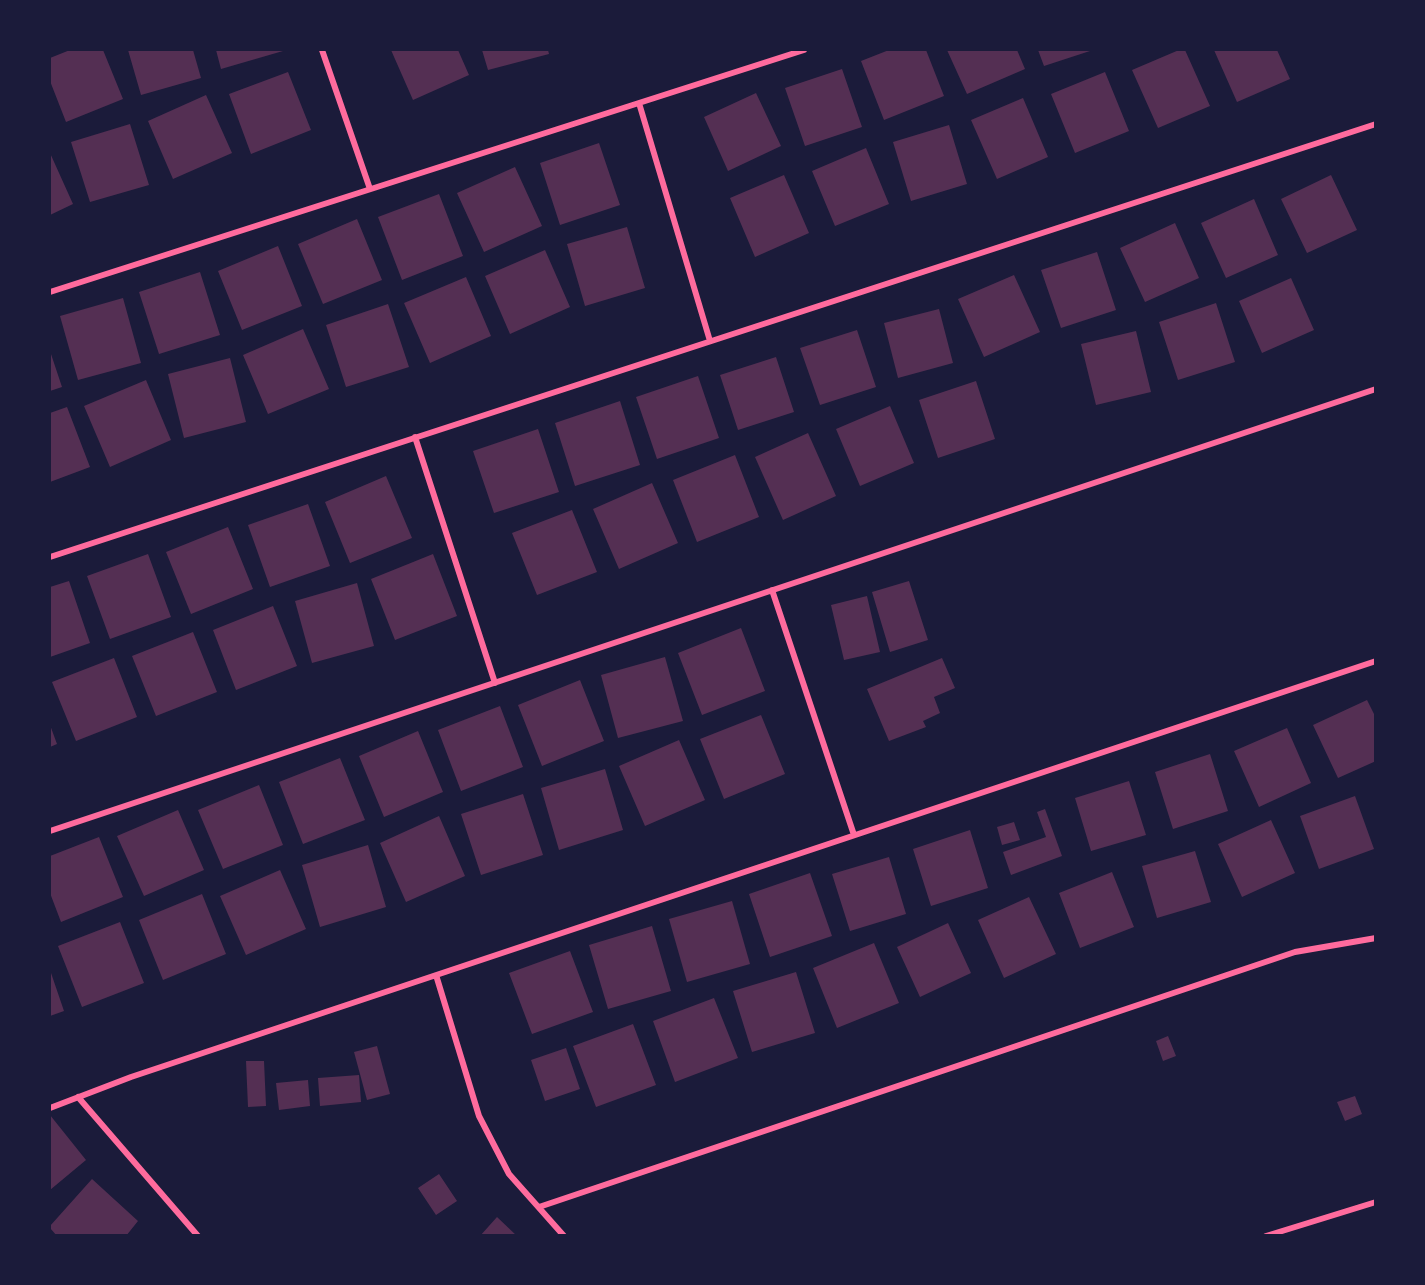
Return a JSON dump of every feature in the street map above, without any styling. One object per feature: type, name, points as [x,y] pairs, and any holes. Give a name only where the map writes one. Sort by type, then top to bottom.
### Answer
[{"type":"street","points":[[322,50],[370,189]]},
{"type":"street","points":[[50,292],[804,50]]},
{"type":"street","points":[[639,103],[710,341]]},
{"type":"street","points":[[50,557],[1376,124]]},
{"type":"street","points":[[50,831],[1376,389]]},
{"type":"street","points":[[415,437],[495,683]]},
{"type":"street","points":[[772,590],[854,835]]},
{"type":"street","points":[[50,1107],[436,975],[1376,661]]},
{"type":"street","points":[[539,1207],[1295,952],[1376,938]]},
{"type":"street","points":[[436,975],[479,1116],[509,1174],[564,1236]]},
{"type":"street","points":[[78,1097],[198,1236]]},
{"type":"street","points":[[1266,1236],[1376,1202]]},
{"type":"building","points":[[70,50],[103,50],[123,99],[66,122],[50,81],[50,58]]},
{"type":"building","points":[[128,50],[193,50],[201,78],[141,95]]},
{"type":"building","points":[[216,50],[283,50],[283,51],[221,69]]},
{"type":"building","points":[[391,50],[458,50],[469,75],[413,100]]},
{"type":"building","points":[[482,50],[548,50],[549,54],[488,70]]},
{"type":"building","points":[[889,50],[926,50],[944,96],[884,120],[861,61]]},
{"type":"building","points":[[947,50],[1017,50],[1025,69],[967,94]]},
{"type":"building","points":[[1038,50],[1093,50],[1044,66]]},
{"type":"building","points":[[1179,50],[1185,50],[1210,106],[1158,128],[1132,70]]},
{"type":"building","points":[[1214,50],[1277,50],[1290,79],[1237,102]]},
{"type":"building","points":[[842,69],[862,127],[805,146],[785,88]]},
{"type":"building","points":[[288,72],[311,130],[251,154],[229,94]]},
{"type":"building","points":[[1105,72],[1129,131],[1075,153],[1051,94]]},
{"type":"building","points":[[756,93],[781,146],[728,171],[704,117]]},
{"type":"building","points":[[206,95],[232,153],[173,179],[148,121]]},
{"type":"building","points":[[1023,98],[1048,157],[997,179],[971,120]]},
{"type":"building","points":[[130,124],[149,185],[90,202],[71,142]]},
{"type":"building","points":[[949,125],[967,184],[911,201],[893,142]]},
{"type":"building","points":[[599,143],[620,205],[560,225],[540,163]]},
{"type":"building","points":[[866,148],[889,204],[835,226],[812,171]]},
{"type":"building","points":[[50,153],[73,204],[50,215]]},
{"type":"building","points":[[515,167],[542,226],[484,252],[457,193]]},
{"type":"building","points":[[784,175],[809,233],[755,257],[730,198]]},
{"type":"building","points":[[1331,175],[1357,230],[1307,253],[1281,199]]},
{"type":"building","points":[[439,194],[463,256],[402,280],[378,217]]},
{"type":"building","points":[[1254,199],[1278,255],[1226,278],[1201,223]]},
{"type":"building","points":[[357,219],[382,280],[323,304],[298,244]]},
{"type":"building","points":[[1175,223],[1199,278],[1145,302],[1120,248]]},
{"type":"building","points":[[627,227],[645,288],[585,306],[567,244]]},
{"type":"building","points":[[278,246],[302,306],[242,330],[218,271]]},
{"type":"building","points":[[545,250],[570,307],[510,334],[485,276]]},
{"type":"building","points":[[1097,252],[1116,310],[1061,328],[1041,270]]},
{"type":"building","points":[[200,272],[220,335],[159,354],[139,292]]},
{"type":"building","points":[[1014,275],[1040,332],[984,357],[958,299]]},
{"type":"building","points":[[466,277],[491,336],[430,363],[404,303]]},
{"type":"building","points":[[1291,278],[1314,330],[1262,353],[1239,301]]},
{"type":"building","points":[[123,298],[141,363],[78,380],[60,316]]},
{"type":"building","points":[[1216,303],[1235,362],[1178,380],[1159,322]]},
{"type":"building","points":[[388,304],[409,367],[346,387],[326,325]]},
{"type":"building","points":[[939,309],[953,363],[898,378],[884,323]]},
{"type":"building","points":[[303,329],[329,389],[268,414],[243,355]]},
{"type":"building","points":[[857,330],[876,387],[820,405],[800,348]]},
{"type":"building","points":[[1136,331],[1151,392],[1096,405],[1081,344]]},
{"type":"building","points":[[50,351],[62,387],[50,391]]},
{"type":"building","points":[[776,357],[794,412],[738,430],[720,375]]},
{"type":"building","points":[[230,358],[246,422],[184,438],[168,374]]},
{"type":"building","points":[[698,376],[719,438],[657,459],[636,397]]},
{"type":"building","points":[[146,380],[171,440],[110,467],[84,406]]},
{"type":"building","points":[[976,381],[995,439],[938,458],[919,400]]},
{"type":"building","points":[[620,401],[640,465],[575,486],[555,423]]},
{"type":"building","points":[[890,406],[914,463],[860,486],[836,429]]},
{"type":"building","points":[[67,407],[90,467],[50,482],[50,413]]},
{"type":"building","points":[[538,429],[559,492],[494,513],[473,451]]},
{"type":"building","points":[[808,433],[836,496],[783,520],[755,457]]},
{"type":"building","points":[[735,455],[759,517],[697,542],[673,480]]},
{"type":"building","points":[[386,476],[412,538],[350,563],[325,502]]},
{"type":"building","points":[[652,483],[678,543],[619,569],[593,509]]},
{"type":"building","points":[[308,504],[330,566],[270,587],[248,525]]},
{"type":"building","points":[[572,510],[597,572],[537,595],[512,533]]},
{"type":"building","points":[[228,527],[253,589],[191,614],[166,552]]},
{"type":"building","points":[[148,554],[171,617],[110,639],[87,576]]},
{"type":"building","points":[[433,554],[457,616],[395,640],[371,579]]},
{"type":"building","points":[[69,581],[90,643],[50,657],[50,587]]},
{"type":"building","points":[[909,581],[928,640],[890,652],[872,592]]},
{"type":"building","points":[[357,583],[374,646],[312,663],[295,601]]},
{"type":"building","points":[[867,596],[880,652],[844,660],[831,605]]},
{"type":"building","points":[[273,606],[297,666],[236,690],[213,630]]},
{"type":"building","points":[[741,628],[765,691],[702,715],[678,653]]},
{"type":"building","points":[[193,632],[217,692],[156,716],[132,656]]},
{"type":"building","points":[[665,657],[683,721],[618,738],[601,675]]},
{"type":"building","points":[[114,658],[137,717],[76,741],[52,682]]},
{"type":"building","points":[[942,658],[955,688],[934,697],[940,713],[923,721],[926,727],[889,741],[867,689]]},
{"type":"building","points":[[580,680],[604,741],[542,766],[518,705]]},
{"type":"building","points":[[1367,700],[1376,718],[1376,761],[1338,778],[1313,725]]},
{"type":"building","points":[[500,706],[523,767],[461,791],[438,730]]},
{"type":"building","points":[[761,715],[785,774],[724,799],[700,739]]},
{"type":"building","points":[[50,725],[57,744],[50,747]]},
{"type":"building","points":[[1287,728],[1311,783],[1259,807],[1234,751]]},
{"type":"building","points":[[418,731],[443,792],[384,817],[359,756]]},
{"type":"building","points":[[679,740],[705,800],[645,826],[619,766]]},
{"type":"building","points":[[1210,754],[1228,811],[1173,829],[1155,772]]},
{"type":"building","points":[[340,758],[365,820],[303,844],[279,782]]},
{"type":"building","points":[[605,769],[623,830],[559,850],[541,788]]},
{"type":"building","points":[[1129,781],[1146,835],[1091,851],[1075,798]]},
{"type":"building","points":[[259,785],[283,845],[223,869],[198,810]]},
{"type":"building","points":[[523,794],[543,855],[481,875],[461,814]]},
{"type":"building","points":[[1355,796],[1374,849],[1319,869],[1300,816]]},
{"type":"building","points":[[1045,809],[1062,856],[1011,875],[1003,852],[1046,837],[1037,812]]},
{"type":"building","points":[[178,810],[204,870],[144,896],[117,836]]},
{"type":"building","points":[[439,816],[465,876],[406,902],[380,843]]},
{"type":"building","points":[[1271,820],[1295,873],[1242,897],[1218,844]]},
{"type":"building","points":[[1014,822],[1020,840],[1002,845],[997,827]]},
{"type":"building","points":[[970,830],[988,888],[931,906],[913,849]]},
{"type":"building","points":[[99,837],[123,897],[61,922],[50,893],[50,856]]},
{"type":"building","points":[[368,845],[386,907],[320,927],[302,865]]},
{"type":"building","points":[[1195,851],[1211,902],[1157,918],[1142,866]]},
{"type":"building","points":[[889,857],[906,914],[850,931],[832,874]]},
{"type":"building","points":[[280,870],[306,929],[246,955],[220,896]]},
{"type":"building","points":[[1112,872],[1134,927],[1080,948],[1059,893]]},
{"type":"building","points":[[810,873],[832,936],[770,957],[749,894]]},
{"type":"building","points":[[202,894],[226,954],[163,980],[139,920]]},
{"type":"building","points":[[1029,897],[1056,954],[1004,978],[978,920]]},
{"type":"building","points":[[732,901],[750,964],[687,982],[669,919]]},
{"type":"building","points":[[120,922],[144,983],[82,1007],[58,946]]},
{"type":"building","points":[[948,923],[971,973],[920,997],[897,947]]},
{"type":"building","points":[[652,926],[671,991],[608,1009],[589,945]]},
{"type":"building","points":[[874,943],[899,1003],[837,1028],[813,968]]},
{"type":"building","points":[[570,951],[593,1012],[532,1034],[509,973]]},
{"type":"building","points":[[50,970],[64,1011],[50,1016]]},
{"type":"building","points":[[796,972],[815,1033],[752,1052],[733,991]]},
{"type":"building","points":[[714,998],[738,1058],[675,1082],[653,1021]]},
{"type":"building","points":[[633,1024],[656,1085],[596,1107],[573,1046]]},
{"type":"building","points":[[1168,1036],[1176,1056],[1163,1061],[1156,1041]]},
{"type":"building","points":[[377,1046],[390,1094],[367,1100],[354,1052]]},
{"type":"building","points":[[566,1048],[580,1089],[545,1101],[531,1060]]},
{"type":"building","points":[[246,1061],[264,1061],[266,1106],[248,1107]]},
{"type":"building","points":[[359,1075],[361,1102],[320,1106],[318,1078]]},
{"type":"building","points":[[308,1080],[310,1106],[279,1110],[276,1083]]},
{"type":"building","points":[[1355,1096],[1362,1114],[1345,1121],[1337,1102]]},
{"type":"building","points":[[50,1115],[86,1160],[50,1190]]},
{"type":"building","points":[[439,1174],[457,1201],[436,1215],[418,1188]]},
{"type":"building","points":[[92,1179],[138,1221],[126,1236],[57,1236],[50,1226]]},
{"type":"building","points":[[497,1217],[517,1236],[480,1236]]}]
